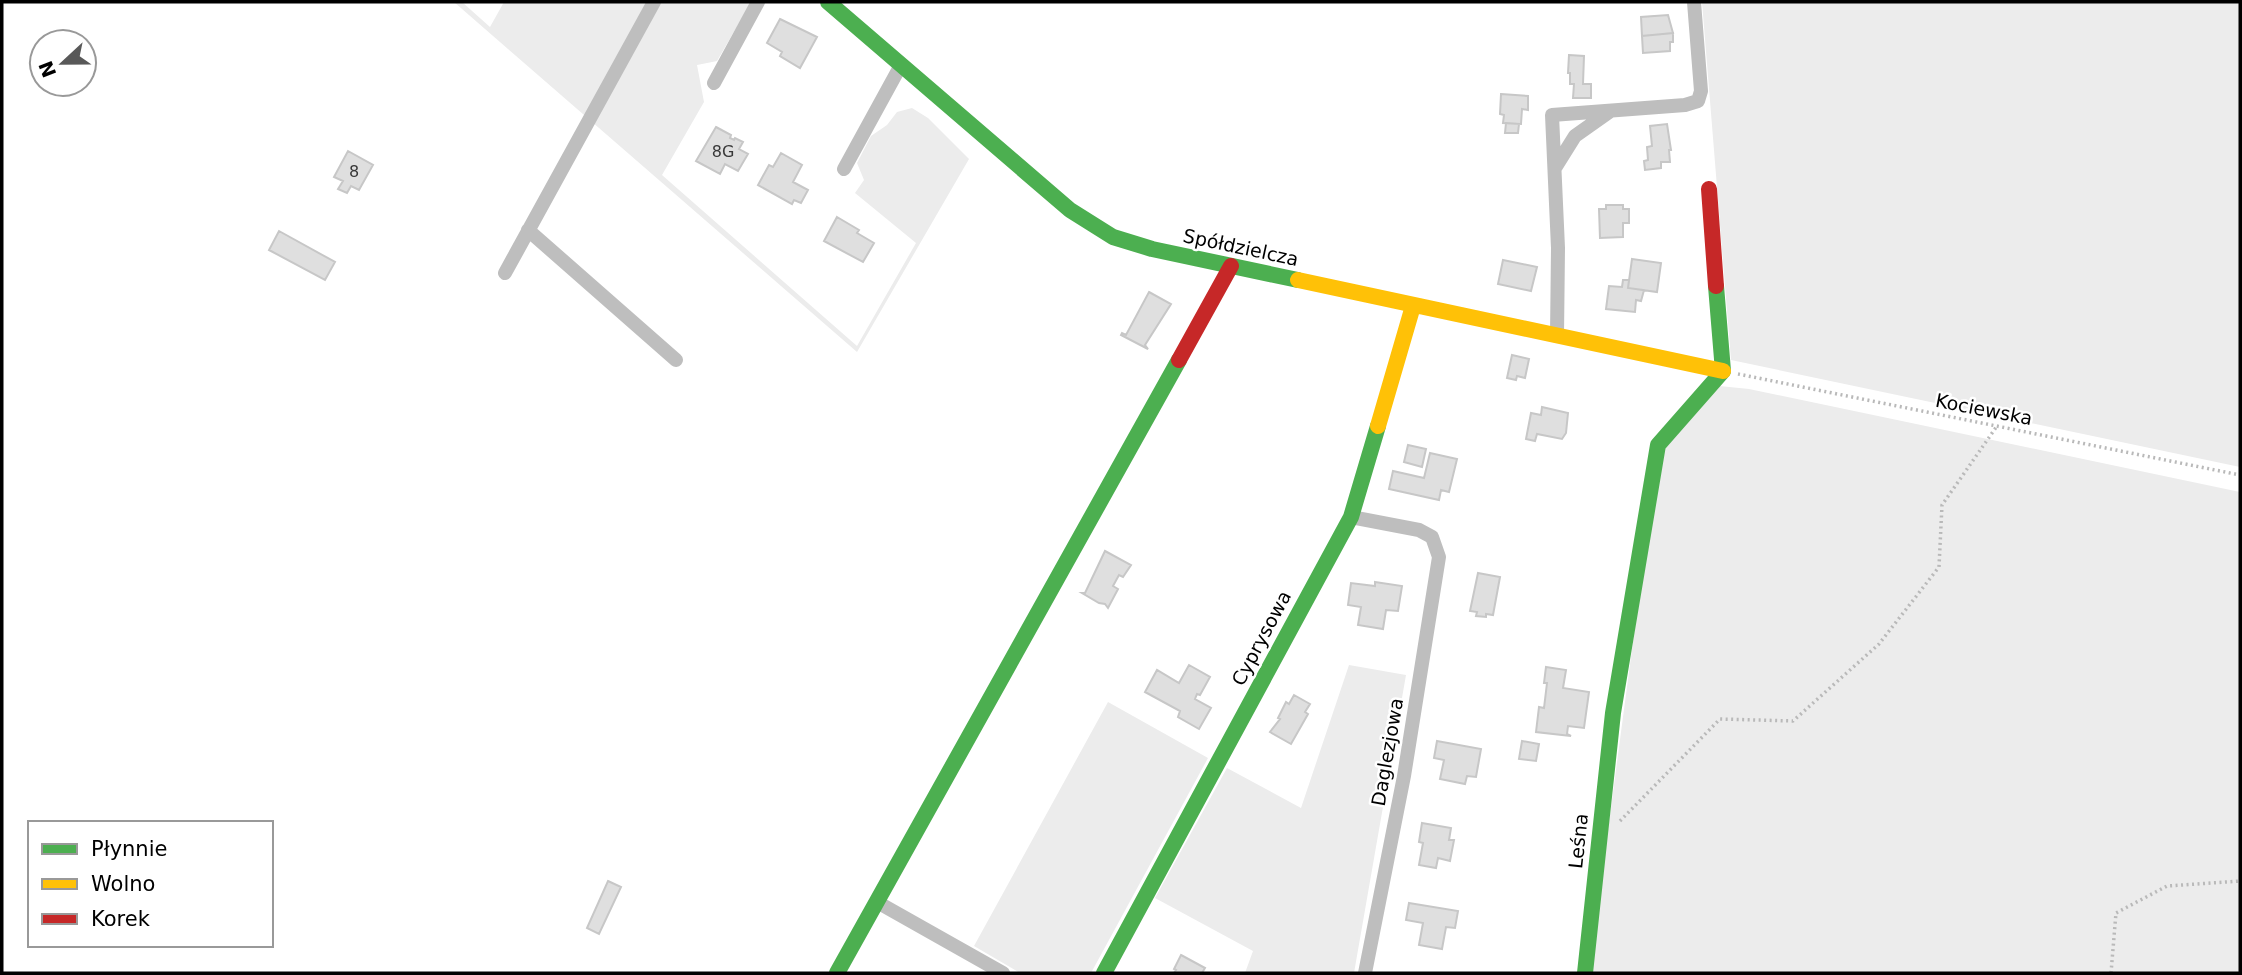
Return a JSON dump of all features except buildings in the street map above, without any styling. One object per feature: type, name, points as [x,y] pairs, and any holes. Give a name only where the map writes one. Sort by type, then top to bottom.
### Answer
[{"type":"street","points":[[505,273],[654,2]]},
{"type":"street","points":[[713,83],[758,2]]},
{"type":"street","name":"Spółdzielcza","points":[[828,2],[1070,210],[1101,231],[1129,243],[1723,371]]},
{"type":"street","points":[[1557,336],[1558,258],[1552,115],[1685,105],[1698,101],[1701,91],[1694,2]]},
{"type":"street","points":[[844,169],[901,65]]},
{"type":"street","points":[[1555,168],[1576,135],[1614,109]]},
{"type":"street","points":[[1709,188],[1723,371]]},
{"type":"street","points":[[528,230],[676,360]]},
{"type":"street","points":[[837,973],[1231,266]]},
{"type":"street","name":"Cyprysowa","points":[[1104,973],[1351,517],[1413,306]]},
{"type":"street","name":"Leśna","points":[[1585,973],[1613,713],[1658,445],[1723,371]]},
{"type":"street","name":"Daglezjowa","points":[[1351,517],[1419,530],[1432,537],[1439,557],[1404,776],[1365,973]]},
{"type":"street","points":[[877,902],[1003,973]]},
{"type":"path","name":"Kociewska","points":[[1723,371],[2240,475]]},
{"type":"path","points":[[1599,843],[1720,719],[1793,721],[1879,644],[1939,567],[1942,505],[1997,426]]},
{"type":"path","points":[[2111,973],[2116,913],[2167,886],[2240,881]]},
{"type":"shaded area","points":[[454,2],[462,2],[490,27],[504,2],[751,2],[717,61],[697,65],[704,102],[662,175],[857,346],[916,243],[855,193],[864,180],[857,163],[871,136],[887,125],[897,112],[912,108],[928,118],[969,159],[857,352]]},
{"type":"shaded area","points":[[1702,2],[2240,2],[2240,467],[1731,360]]},
{"type":"shaded area","points":[[1709,385],[1749,389],[2240,492],[2240,973],[1589,973],[1659,446]]},
{"type":"shaded area","points":[[1349,665],[1406,675],[1354,973],[1245,973],[1253,951],[1155,898],[1227,768],[1301,808]]},
{"type":"shaded area","points":[[1108,702],[1208,758],[1091,973],[1020,973],[974,946]]},
{"type":"traffic: fast","points":[[828,2],[1070,210],[1113,237],[1152,249],[1298,280]]},
{"type":"traffic: fast","points":[[1585,973],[1613,713],[1658,445],[1723,371],[1716,286]]},
{"type":"traffic: fast","points":[[837,973],[1179,360]]},
{"type":"traffic: fast","points":[[1104,973],[1351,517],[1378,426]]},
{"type":"traffic: slow","points":[[1298,280],[1723,371]]},
{"type":"traffic: slow","points":[[1378,426],[1413,306]]},
{"type":"traffic: jam","points":[[1709,189],[1716,286]]},
{"type":"traffic: jam","points":[[1179,360],[1231,266]]}]
